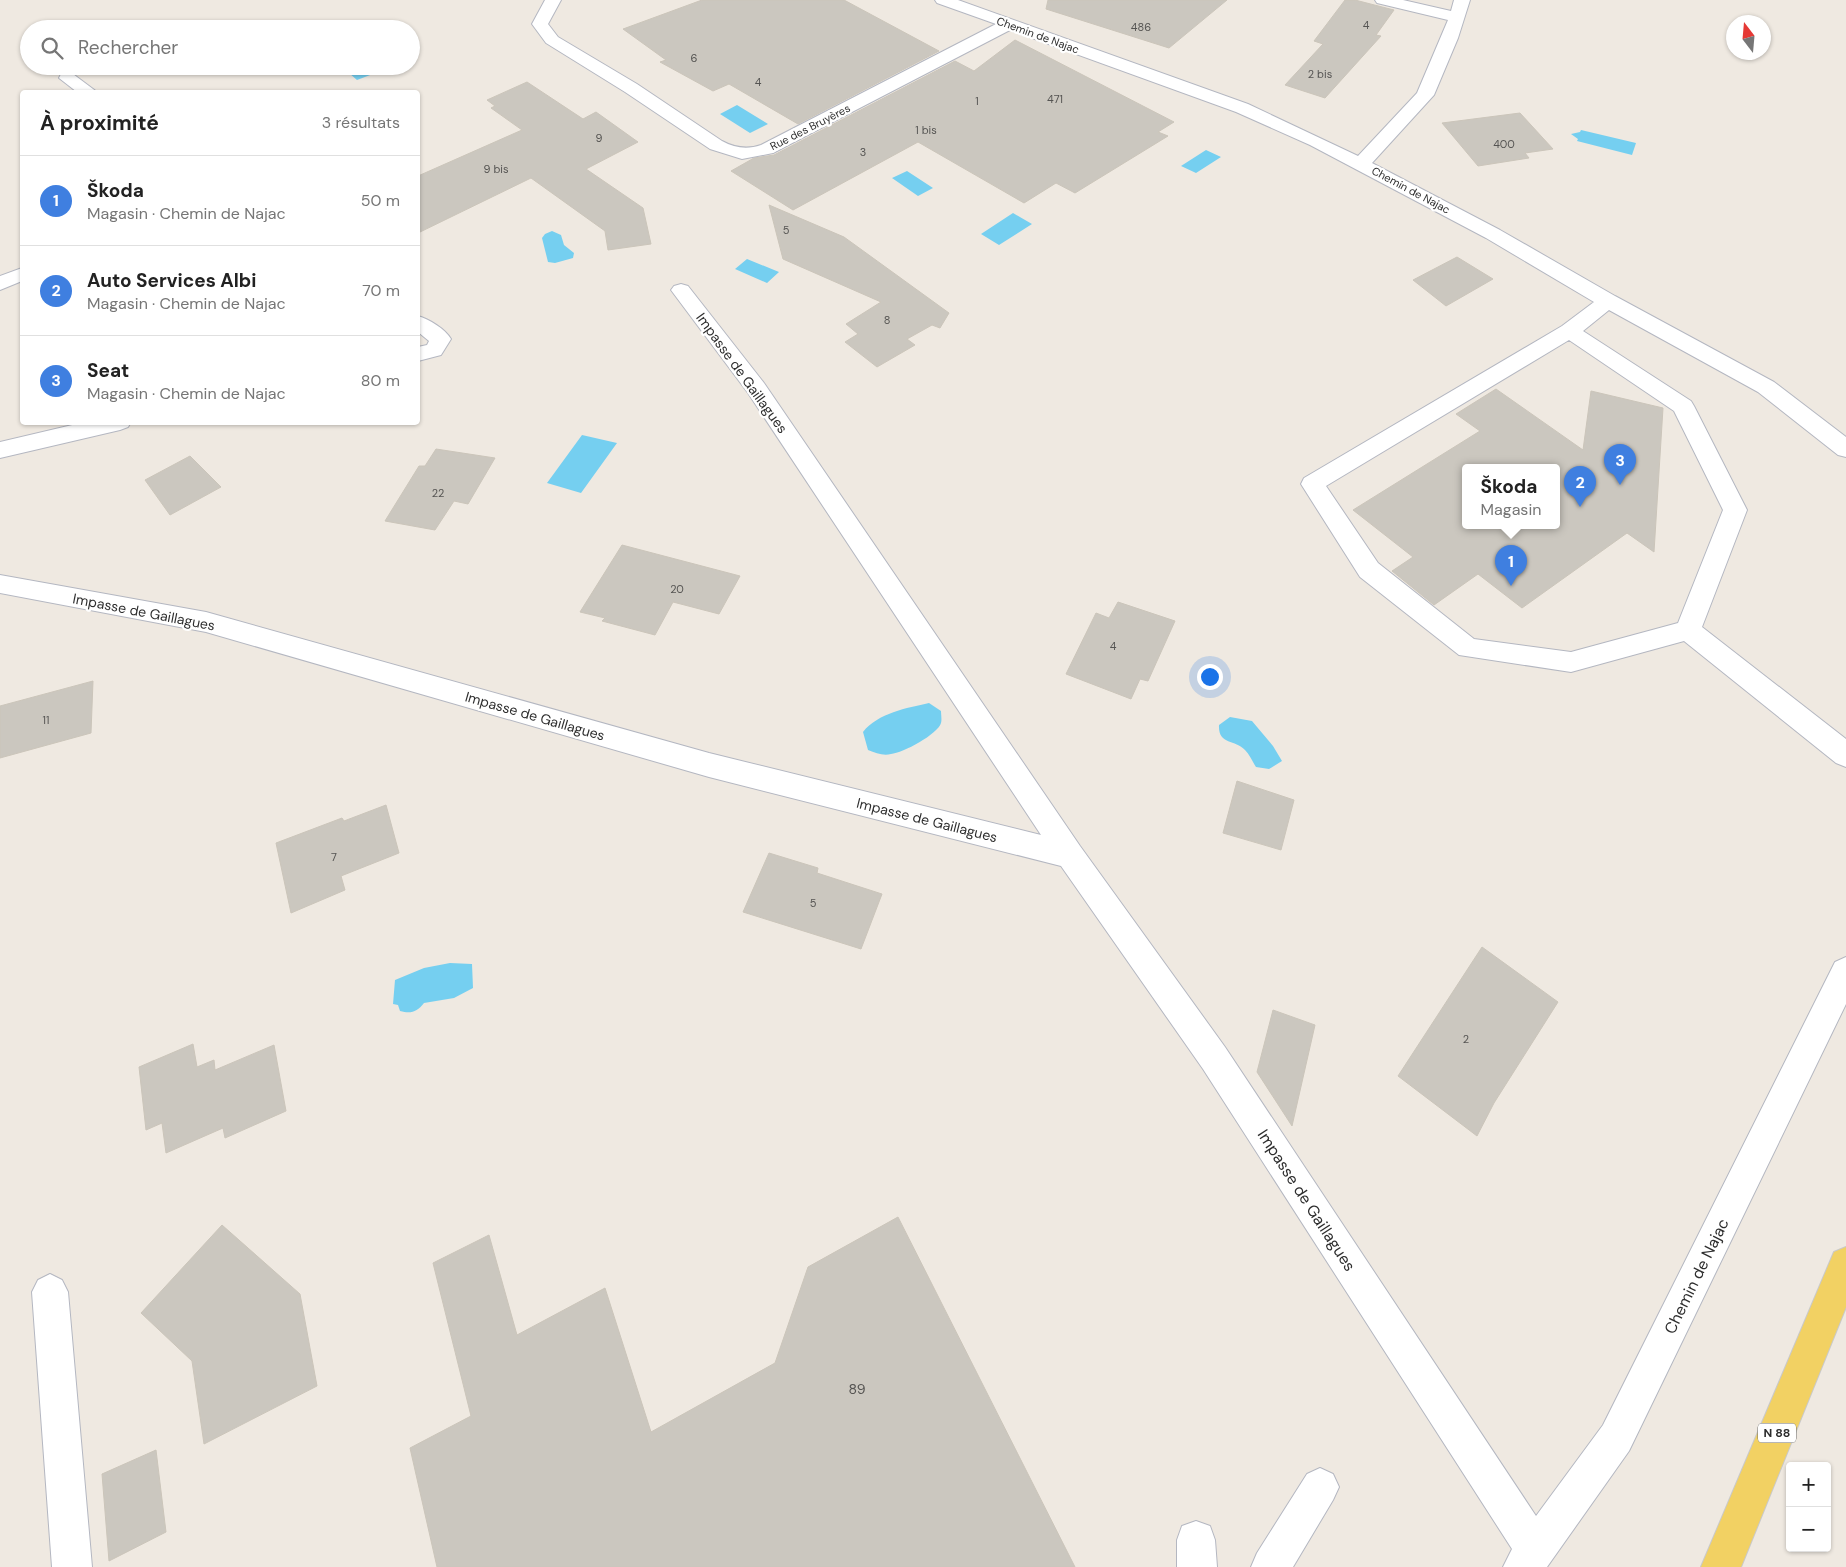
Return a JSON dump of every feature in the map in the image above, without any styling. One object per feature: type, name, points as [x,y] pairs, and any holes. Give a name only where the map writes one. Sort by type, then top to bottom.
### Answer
[{"type":"main road","name":"N 88","points":[[1721,1567],[1846,1264]]},
{"type":"street","name":"Rue des Bruyères","points":[[553,0],[540,24],[552,40],[631,88],[716,145],[729,152],[742,154],[756,153],[767,149],[1009,24]]},
{"type":"street","name":"Chemin de Najac","points":[[942,0],[1242,108],[1361,164],[1493,234],[1608,301],[1766,387],[1846,449]]},
{"type":"street","points":[[1383,0],[1456,18]]},
{"type":"street","points":[[1361,164],[1425,95],[1450,38],[1462,0]]},
{"type":"street","points":[[67,78],[85,90]]},
{"type":"street","points":[[0,284],[20,275]]},
{"type":"street","name":"Impasse de Gaillagues","points":[[680,290],[756,388],[1070,855],[1214,1058],[1530,1559]]},
{"type":"street","points":[[1608,301],[1569,331],[1312,484],[1370,570],[1468,648],[1571,662],[1688,630]]},
{"type":"street","points":[[420,324],[441,339],[434,350],[420,354]]},
{"type":"street","points":[[1569,331],[1682,406],[1735,510],[1688,630]]},
{"type":"street","points":[[0,450],[107,425]]},
{"type":"street","name":"Impasse de Gaillagues","points":[[0,584],[206,622],[709,765],[1070,855]]},
{"type":"street","points":[[1688,630],[1846,755]]},
{"type":"street","name":"Chemin de Najac","points":[[1530,1559],[1616,1438],[1846,972]]},
{"type":"street","points":[[50,1292],[72,1567]]},
{"type":"street","points":[[1271,1567],[1320,1487]]},
{"type":"water","points":[[351,75],[370,75],[357,80]]},
{"type":"water","points":[[737,105],[768,124],[750,133],[720,114]]},
{"type":"water","points":[[1581,130],[1636,143],[1632,155],[1577,141],[1578,139],[1571,134]]},
{"type":"water","points":[[1206,150],[1221,157],[1196,173],[1181,166]]},
{"type":"water","points":[[907,171],[933,188],[918,196],[892,178]]},
{"type":"water","points":[[1013,213],[1032,224],[999,245],[981,234]]},
{"type":"water","points":[[552,231],[561,235],[564,245],[574,253],[573,258],[555,263],[548,262],[542,238],[545,234]]},
{"type":"water","points":[[747,259],[779,272],[767,283],[735,269]]},
{"type":"water","points":[[582,435],[617,443],[581,493],[547,483]]},
{"type":"water","points":[[929,703],[941,711],[941,723],[934,732],[896,753],[888,755],[868,750],[863,732],[869,726],[893,712]]},
{"type":"water","points":[[1230,717],[1252,721],[1273,746],[1282,761],[1269,769],[1256,767],[1245,750],[1221,736],[1219,725]]},
{"type":"water","points":[[450,963],[472,964],[473,988],[454,998],[424,1003],[411,1012],[400,1011],[398,1005],[393,1004],[395,980],[424,968]]},
{"type":"building","points":[[702,0],[844,0],[939,51],[798,124],[729,84],[713,91],[660,62],[666,60],[623,29]]},
{"type":"building","points":[[1048,0],[1227,0],[1169,48],[1046,9]]},
{"type":"building","points":[[1345,0],[1355,0],[1394,10],[1376,35],[1381,36],[1325,98],[1285,85],[1323,44],[1314,41]]},
{"type":"building","points":[[1015,40],[1174,122],[1158,132],[1168,136],[1075,193],[1056,183],[1024,203],[918,142],[793,210],[731,171],[754,158],[774,155],[955,61],[974,71]]},
{"type":"building","points":[[527,82],[583,119],[596,112],[638,142],[586,169],[643,208],[651,244],[608,250],[605,231],[531,178],[420,232],[420,175],[522,130],[491,108],[495,106],[487,100]]},
{"type":"building","points":[[1520,113],[1553,149],[1525,153],[1529,158],[1478,166],[1442,123]]},
{"type":"building","points":[[769,205],[844,237],[949,313],[940,328],[932,325],[907,339],[915,345],[877,367],[845,342],[858,334],[846,324],[881,302],[783,259]]},
{"type":"building","points":[[1457,257],[1493,279],[1446,306],[1413,280]]},
{"type":"building","points":[[1496,389],[1583,450],[1591,391],[1663,408],[1654,552],[1627,533],[1522,608],[1478,574],[1434,605],[1392,571],[1413,557],[1353,510],[1480,431],[1456,414]]},
{"type":"building","points":[[436,449],[495,458],[468,504],[454,501],[435,530],[385,521],[419,466],[425,466]]},
{"type":"building","points":[[190,456],[221,487],[170,515],[145,480]]},
{"type":"building","points":[[622,545],[740,576],[719,614],[673,602],[655,635],[602,621],[605,618],[580,612]]},
{"type":"building","points":[[1118,602],[1175,621],[1148,681],[1140,679],[1131,699],[1066,674],[1096,613],[1109,618]]},
{"type":"building","points":[[93,681],[91,733],[0,758],[0,706]]},
{"type":"building","points":[[1237,781],[1294,800],[1281,850],[1223,833]]},
{"type":"building","points":[[386,805],[399,853],[341,876],[345,890],[291,913],[276,843],[342,818],[344,821]]},
{"type":"building","points":[[769,853],[818,868],[817,873],[882,894],[861,949],[743,912]]},
{"type":"building","points":[[1482,947],[1558,1002],[1494,1103],[1477,1136],[1398,1076]]},
{"type":"building","points":[[1273,1010],[1315,1025],[1292,1126],[1257,1072]]},
{"type":"building","points":[[193,1044],[197,1067],[214,1060],[215,1070],[274,1045],[286,1111],[225,1138],[223,1128],[166,1153],[162,1123],[146,1130],[139,1067]]},
{"type":"building","points":[[898,1217],[1075,1567],[437,1567],[410,1448],[471,1416],[433,1263],[489,1235],[517,1335],[605,1288],[651,1432],[775,1363],[808,1267]]},
{"type":"building","points":[[222,1225],[300,1294],[317,1386],[204,1444],[192,1361],[141,1313]]},
{"type":"building","points":[[156,1450],[166,1532],[109,1561],[102,1474]]},
{"type":"place","name":"Seat","points":[[1620,485]]},
{"type":"place","name":"Auto Services Albi","points":[[1580,507]]},
{"type":"place","name":"Škoda","points":[[1511,586]]}]
